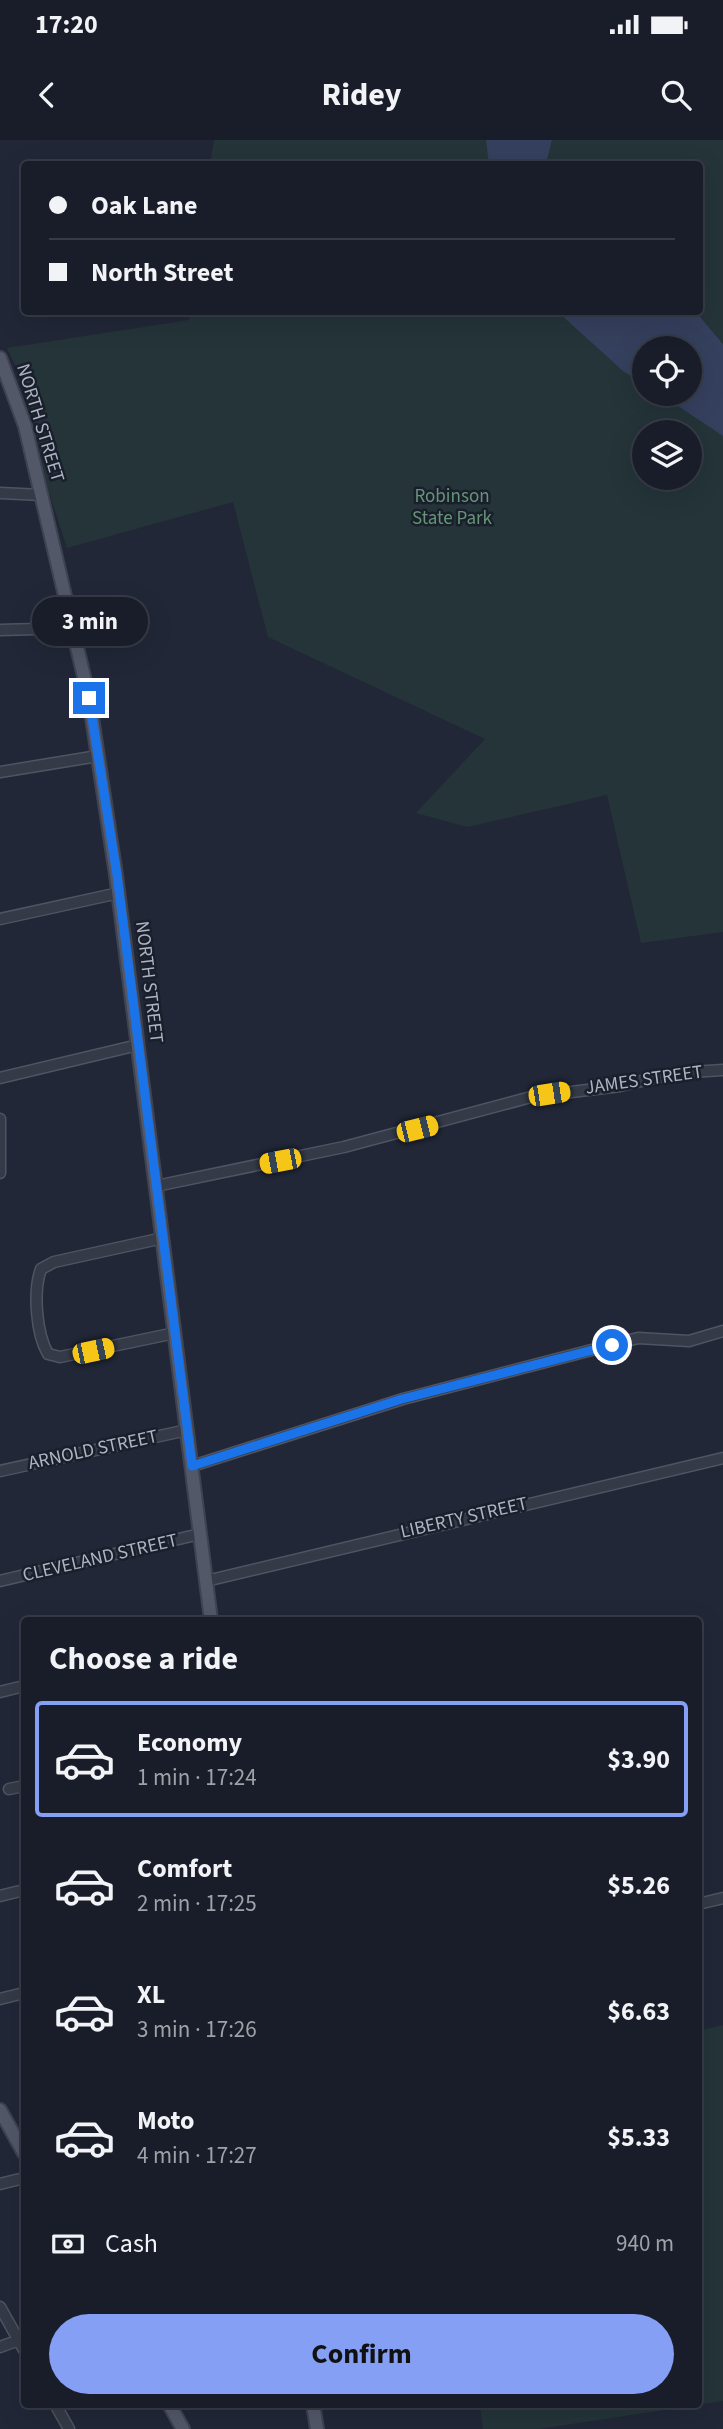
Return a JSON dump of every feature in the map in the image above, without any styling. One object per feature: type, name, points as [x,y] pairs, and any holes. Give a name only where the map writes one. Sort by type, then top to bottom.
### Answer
[{"type":"main road","name":"NORTH STREET","points":[[0,358],[19,406],[42,495],[74,628],[98,756],[119,893],[211,1617]]},
{"type":"main road","points":[[0,2110],[21,2146]]},
{"type":"main road","points":[[171,2408],[183,2429]]},
{"type":"main road","points":[[314,2408],[317,2429]]},
{"type":"street","points":[[0,493],[42,495]]},
{"type":"street","points":[[0,630],[74,628]]},
{"type":"street","points":[[0,772],[98,756]]},
{"type":"street","points":[[0,919],[119,893]]},
{"type":"street","points":[[0,1078],[138,1045]]},
{"type":"street","name":"JAMES STREET","points":[[156,1186],[344,1147],[531,1097],[620,1086],[676,1073],[723,1070]]},
{"type":"street","points":[[0,1119],[0,1173]]},
{"type":"street","points":[[163,1238],[47,1265],[41,1269],[36,1286],[42,1339],[48,1353],[60,1357],[175,1333]]},
{"type":"street","points":[[192,1466],[402,1399],[638,1338],[689,1341],[723,1331]]},
{"type":"street","name":"ARNOLD STREET","points":[[0,1471],[187,1430]]},
{"type":"street","name":"LIBERTY STREET","points":[[206,1581],[723,1458]]},
{"type":"street","name":"CLEVELAND STREET","points":[[0,1581],[200,1534]]},
{"type":"street","points":[[0,1692],[21,1687]]},
{"type":"street","points":[[9,1789],[21,1787]]},
{"type":"street","points":[[0,1896],[21,1891]]},
{"type":"street","points":[[702,1903],[723,1898]]},
{"type":"street","points":[[0,1999],[21,1994]]},
{"type":"street","points":[[0,2184],[21,2179]]},
{"type":"street","points":[[0,2307],[21,2344]]},
{"type":"street","points":[[0,2347],[19,2340]]},
{"type":"street","points":[[57,2408],[69,2429]]},
{"type":"green space","points":[[214,140],[511,140],[509,161],[210,161]]},
{"type":"green space","points":[[552,140],[723,140],[723,344],[699,315],[703,315],[703,161],[547,161]]},
{"type":"green space","name":"Robinson State Park","points":[[190,315],[609,315],[632,337],[632,406],[702,406],[702,392],[723,389],[723,932],[641,943],[607,795],[467,827],[416,813],[485,739],[268,637],[233,502],[67,548],[48,489],[28,393],[7,348],[189,320]]},
{"type":"green space","points":[[723,2025],[723,2401],[702,2404],[702,2030]]},
{"type":"green space","points":[[480,2408],[677,2408],[539,2429],[483,2429]]},
{"type":"water","points":[[486,140],[552,140],[547,161],[489,161]]},
{"type":"water","points":[[561,315],[699,315],[723,344],[723,436],[678,406],[702,406],[702,336],[632,336],[632,377]]},
{"type":"route","points":[[89,698],[117,875],[192,1466],[402,1399],[612,1345]]}]
